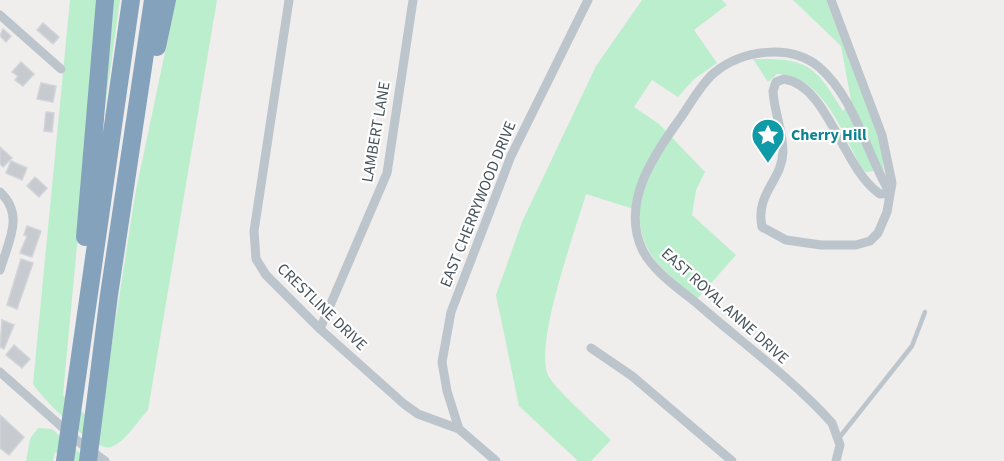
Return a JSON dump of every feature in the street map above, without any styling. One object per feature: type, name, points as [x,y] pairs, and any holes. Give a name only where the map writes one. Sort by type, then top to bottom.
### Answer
[{"type":"highway","points":[[76,378],[78,320],[105,0]]},
{"type":"highway","points":[[65,461],[131,0]]},
{"type":"highway","points":[[88,461],[125,183],[153,0]]},
{"type":"highway","points":[[125,183],[167,0]]},
{"type":"street","name":"CRESTLINE DRIVE","points":[[289,0],[253,242],[261,268],[320,329],[418,414],[459,429],[496,461]]},
{"type":"street","name":"LAMBERT LANE","points":[[320,329],[387,173],[413,0]]},
{"type":"street","name":"EAST CHERRYWOOD DRIVE","points":[[459,429],[447,391],[442,362],[451,312],[511,156],[588,0]]},
{"type":"street","points":[[831,0],[882,135],[892,183],[887,212],[878,233],[870,241],[856,245],[821,245],[786,240],[762,227],[759,214],[762,202],[777,173],[783,151],[774,102],[773,91],[776,82],[788,79],[809,93],[829,118],[860,176],[880,194],[890,193]]},
{"type":"street","points":[[0,15],[61,69]]},
{"type":"street","name":"EAST ROYAL ANNE DRIVE","points":[[839,438],[832,423],[824,414],[652,263],[639,241],[637,220],[639,195],[650,161],[713,74],[752,54],[776,52],[801,57],[819,67],[832,81],[848,106],[890,193]]},
{"type":"street","points":[[0,192],[14,210],[14,222],[0,270]]},
{"type":"street","points":[[591,348],[632,376],[732,461]]},
{"type":"street","points":[[0,372],[79,442],[105,461]]},
{"type":"street","points":[[836,461],[839,438]]},
{"type":"lane","points":[[839,438],[912,346],[925,312]]},
{"type":"green space","points":[[70,0],[100,0],[63,395],[99,427],[135,195],[176,0],[217,0],[148,410],[126,436],[111,447],[103,447],[93,442],[69,423],[33,384]]},
{"type":"green space","points":[[110,0],[120,0],[105,108],[103,100]]},
{"type":"green space","points":[[642,0],[722,0],[727,5],[694,30],[717,63],[694,79],[678,97],[652,80],[634,107],[659,124],[705,172],[696,190],[692,215],[736,255],[697,299],[656,262],[644,239],[640,226],[640,211],[586,194],[557,288],[546,341],[545,362],[549,377],[554,383],[611,440],[591,461],[578,461],[519,406],[496,295],[522,222],[596,66]]},
{"type":"green space","points":[[793,0],[826,0],[880,137],[884,170],[866,172],[862,169],[830,109],[807,84],[793,77],[777,74],[768,82],[753,59],[786,60],[808,67],[825,83],[843,111],[851,100],[841,46]]},
{"type":"green space","points":[[38,428],[52,429],[89,461],[65,461],[55,452],[53,461],[26,461],[30,439]]},
{"type":"building","points":[[43,23],[59,37],[53,44],[37,30]]},
{"type":"building","points":[[3,29],[11,36],[6,42],[0,36]]},
{"type":"building","points":[[21,62],[34,74],[23,86],[15,80],[18,76],[12,72]]},
{"type":"building","points":[[41,83],[56,86],[53,102],[37,99]]},
{"type":"building","points":[[46,112],[54,113],[52,132],[44,131]]},
{"type":"building","points":[[0,147],[12,158],[3,167],[0,164]]},
{"type":"building","points":[[11,161],[27,168],[22,180],[6,173]]},
{"type":"building","points":[[35,177],[47,188],[39,197],[27,186]]},
{"type":"building","points":[[27,226],[41,231],[32,257],[20,253],[27,236],[24,235]]},
{"type":"building","points":[[21,259],[33,263],[17,309],[7,305]]},
{"type":"building","points":[[2,320],[14,325],[4,349],[0,347]]},
{"type":"building","points":[[14,345],[30,359],[22,368],[6,355]]},
{"type":"building","points":[[0,415],[24,437],[9,455],[0,448]]},
{"type":"place","name":"Cherry Hill","points":[[768,164]]}]
